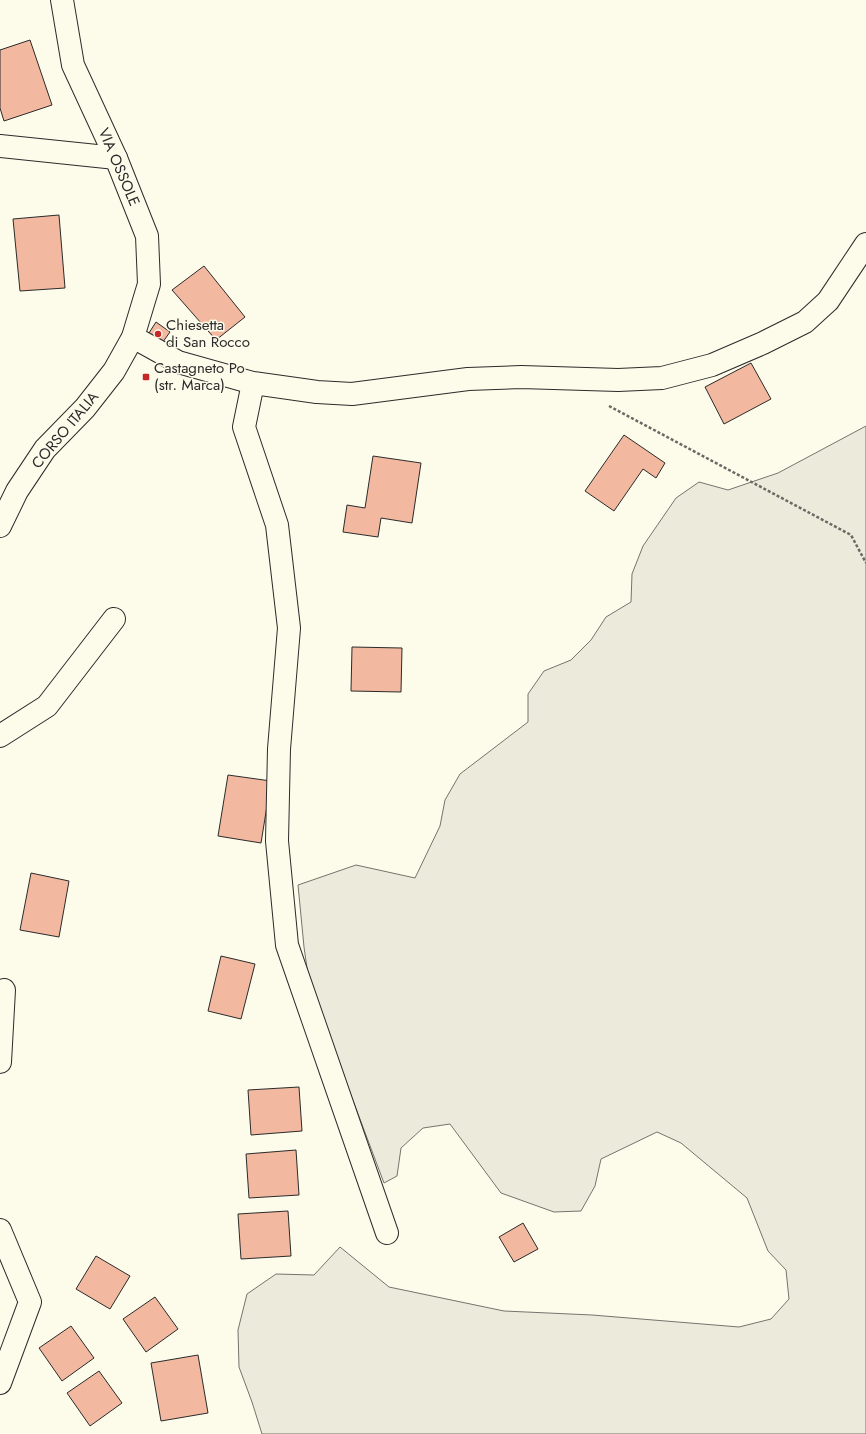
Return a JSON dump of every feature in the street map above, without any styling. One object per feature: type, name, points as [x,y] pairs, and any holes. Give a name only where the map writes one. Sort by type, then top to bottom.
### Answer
[{"type":"street","name":"VIA OSSOLE","points":[[62,0],[73,65],[116,158],[147,236],[149,284],[133,337]]},
{"type":"street","points":[[0,146],[116,158]]},
{"type":"street","points":[[133,337],[178,362],[253,383],[317,392],[352,394],[476,379],[521,377],[618,380],[662,378],[712,365],[763,343],[805,322],[828,301],[866,244]]},
{"type":"street","name":"CORSO ITALIA","points":[[0,526],[17,491],[45,449],[85,408],[114,371],[133,337]]},
{"type":"street","points":[[253,383],[244,427],[277,525],[289,628],[279,749],[277,840],[287,945],[387,1233]]},
{"type":"street","points":[[0,736],[47,706],[114,619]]},
{"type":"street","points":[[0,1062],[4,990]]},
{"type":"street","points":[[0,1230],[30,1302],[0,1383]]},
{"type":"path","points":[[608,405],[852,535],[866,563]]},
{"type":"shaded area","points":[[866,426],[866,1434],[262,1434],[239,1367],[238,1330],[247,1294],[276,1274],[314,1275],[340,1247],[389,1287],[504,1311],[592,1315],[739,1327],[771,1319],[789,1299],[786,1270],[768,1251],[747,1198],[681,1143],[657,1132],[601,1159],[595,1186],[581,1211],[554,1212],[501,1193],[450,1124],[423,1128],[401,1148],[397,1176],[384,1183],[310,989],[298,885],[356,865],[415,878],[440,826],[445,800],[460,774],[528,722],[528,694],[544,671],[571,660],[591,640],[606,617],[631,602],[632,574],[643,546],[676,498],[699,482],[728,490],[778,473]]},
{"type":"building","points":[[30,40],[52,105],[4,121],[0,108],[0,50]]},
{"type":"building","points":[[59,215],[65,288],[20,291],[13,219]]},
{"type":"building","points":[[204,266],[245,317],[216,340],[172,290]]},
{"type":"building","name":"Chiesetta di San Rocco","points":[[156,322],[170,332],[160,346],[147,336]]},
{"type":"building","points":[[751,363],[771,399],[724,424],[705,387]]},
{"type":"building","points":[[624,435],[665,463],[656,478],[643,469],[614,511],[585,491]]},
{"type":"building","points":[[373,456],[421,463],[412,523],[381,518],[378,537],[343,532],[347,505],[365,508]]},
{"type":"building","points":[[352,647],[402,648],[401,692],[351,691]]},
{"type":"building","points":[[228,775],[271,781],[261,843],[218,836]]},
{"type":"building","points":[[31,873],[69,881],[59,937],[20,930]]},
{"type":"building","points":[[221,956],[255,964],[241,1019],[208,1011]]},
{"type":"building","points":[[299,1087],[302,1131],[251,1135],[248,1090]]},
{"type":"building","points":[[296,1150],[299,1195],[249,1198],[246,1154]]},
{"type":"building","points":[[288,1211],[291,1256],[241,1259],[238,1214]]},
{"type":"building","points":[[523,1223],[538,1249],[514,1262],[499,1237]]},
{"type":"building","points":[[96,1256],[130,1276],[110,1309],[76,1289]]},
{"type":"building","points":[[155,1297],[178,1329],[146,1352],[123,1319]]},
{"type":"building","points":[[71,1326],[94,1358],[62,1381],[39,1348]]},
{"type":"building","points":[[198,1355],[208,1413],[161,1421],[151,1363]]},
{"type":"building","points":[[99,1371],[122,1403],[90,1426],[67,1393]]},
{"type":"place","name":"Chiesetta di San Rocco","points":[[158,334]]},
{"type":"place","name":"Castagneto Po (str. Marca)","points":[[146,377]]}]
